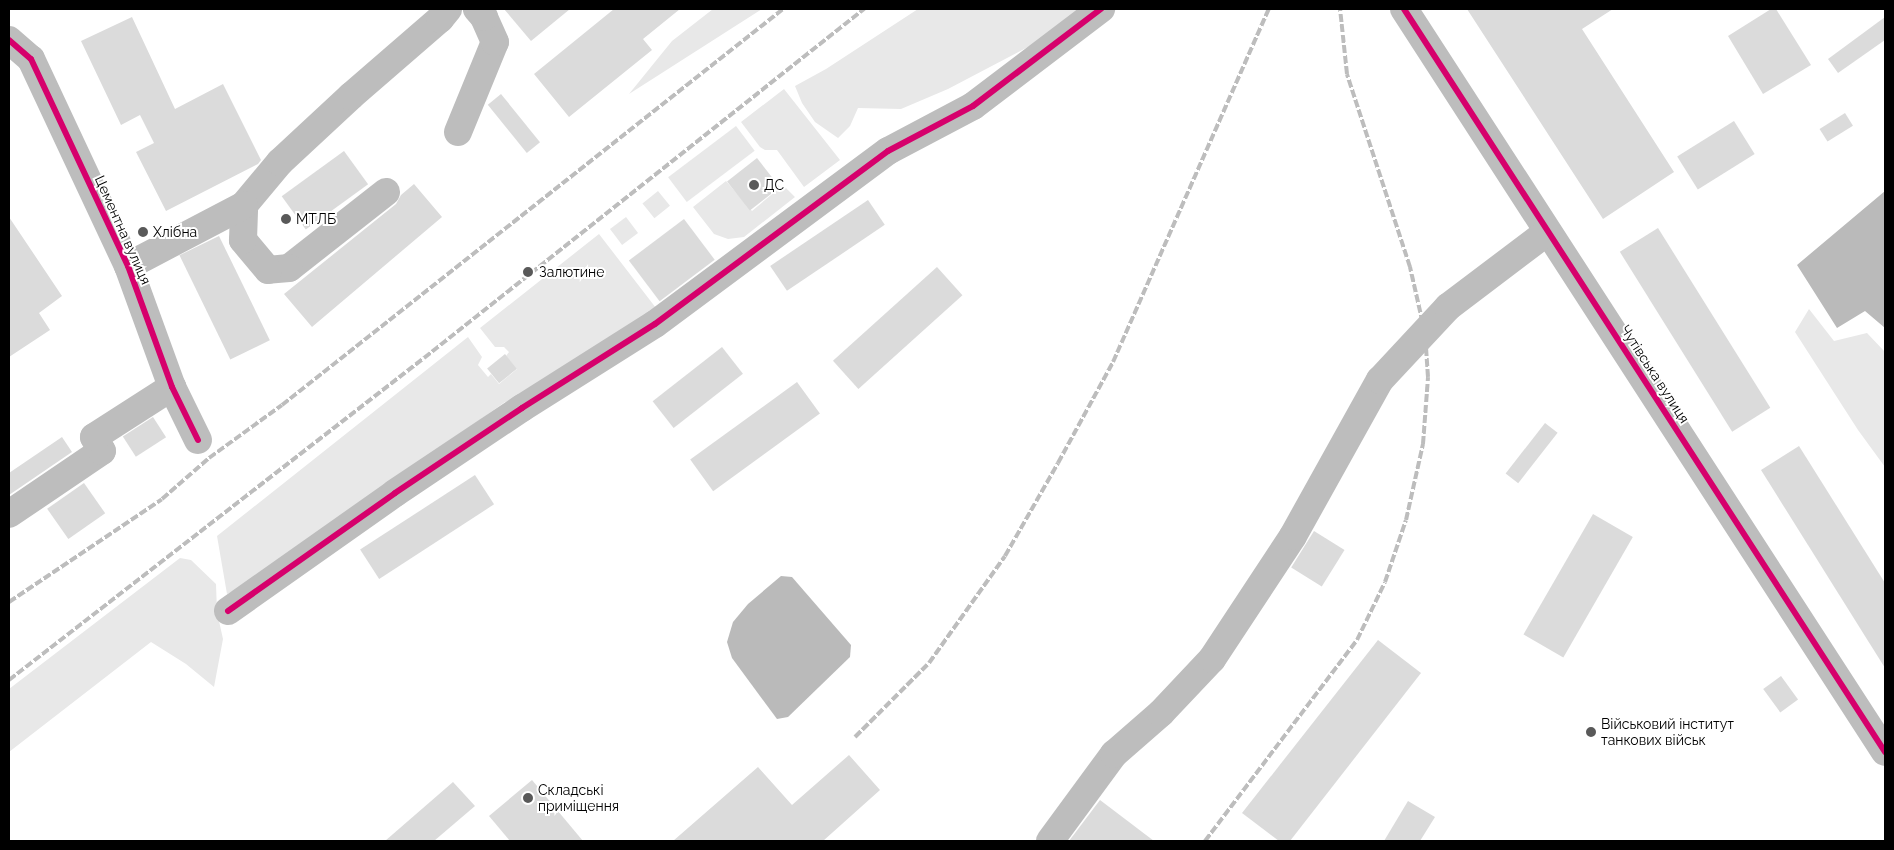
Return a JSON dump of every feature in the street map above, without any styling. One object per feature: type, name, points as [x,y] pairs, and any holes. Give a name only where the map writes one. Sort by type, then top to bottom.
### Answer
[{"type":"street","points":[[128,266],[244,205],[280,162],[351,96],[440,19],[448,9]]},
{"type":"street","points":[[458,132],[495,42],[484,18],[477,9]]},
{"type":"street","points":[[228,611],[403,488],[522,408],[655,324],[888,150],[972,106],[1100,9]]},
{"type":"street","name":"Чутівська вулиця","points":[[1404,9],[1885,752]]},
{"type":"street","name":"Цементна вулиця","points":[[9,40],[31,59],[128,266],[172,387],[198,440]]},
{"type":"street","points":[[244,205],[243,240],[268,270],[282,269],[289,268],[386,192]]},
{"type":"street","points":[[1050,841],[1114,754],[1161,713],[1212,659],[1293,536],[1380,380],[1448,307],[1547,232]]},
{"type":"street","points":[[9,514],[102,451],[94,437],[172,387]]},
{"type":"shaded area","points":[[713,9],[762,9],[629,94],[672,41]]},
{"type":"shaded area","points":[[918,9],[1092,9],[1070,25],[948,89],[901,109],[858,108],[850,126],[838,138],[815,122],[802,103],[795,86],[826,69]]},
{"type":"shaded area","points":[[784,89],[840,160],[804,187],[777,150],[765,150],[760,147],[741,122]]},
{"type":"shaded area","points":[[736,126],[755,151],[687,202],[668,177]]},
{"type":"shaded area","points":[[726,181],[752,211],[783,185],[795,197],[744,237],[728,239],[714,234],[693,207]]},
{"type":"shaded area","points":[[658,191],[670,206],[654,218],[642,204]]},
{"type":"shaded area","points":[[1885,191],[1885,328],[1865,311],[1837,328],[1797,265]]},
{"type":"shaded area","points":[[626,217],[638,233],[622,245],[610,229]]},
{"type":"shaded area","points":[[599,234],[656,308],[519,399],[505,402],[249,583],[227,594],[217,536],[468,337],[482,357],[478,365],[488,377],[491,374],[499,384],[517,369],[506,356],[509,352],[504,347],[495,347],[480,328]]},
{"type":"shaded area","points":[[1809,309],[1834,341],[1867,333],[1885,352],[1885,467],[1858,430],[1795,332]]},
{"type":"shaded area","points":[[180,558],[191,560],[216,584],[217,612],[223,639],[214,687],[186,664],[151,642],[9,752],[9,689]]},
{"type":"shaded area","points":[[781,576],[792,577],[851,645],[850,657],[788,717],[777,719],[732,658],[727,642],[733,622],[748,604]]},
{"type":"building","points":[[504,9],[570,9],[531,41]]},
{"type":"building","points":[[614,9],[680,9],[643,39],[652,50],[569,117],[534,74]]},
{"type":"building","points":[[1467,9],[1613,9],[1582,29],[1674,172],[1603,219]]},
{"type":"building","points":[[1771,9],[1776,9],[1811,65],[1763,94],[1728,36]]},
{"type":"building","points":[[132,17],[175,109],[223,84],[261,160],[258,164],[166,211],[136,152],[154,143],[140,115],[121,125],[81,41]]},
{"type":"building","points":[[1885,17],[1885,40],[1838,73],[1828,59]]},
{"type":"building","points":[[501,94],[540,142],[527,153],[488,105]]},
{"type":"building","points":[[1845,113],[1853,126],[1828,142],[1820,129]]},
{"type":"building","points":[[1734,121],[1755,154],[1698,190],[1677,157]]},
{"type":"building","points":[[344,151],[368,184],[306,229],[282,196]]},
{"type":"building","name":"ДС","points":[[757,158],[780,187],[750,211],[727,181]]},
{"type":"building","points":[[414,184],[442,217],[312,327],[284,294],[396,204],[401,195]]},
{"type":"building","points":[[868,200],[885,225],[787,291],[770,266]]},
{"type":"building","points":[[9,217],[62,296],[39,313],[50,330],[9,357]]},
{"type":"building","points":[[684,219],[715,260],[660,301],[629,261]]},
{"type":"building","points":[[1658,228],[1770,408],[1732,432],[1620,252]]},
{"type":"building","points":[[219,236],[270,340],[230,360],[179,255]]},
{"type":"building","points":[[937,267],[962,295],[858,389],[833,361]]},
{"type":"building","points":[[722,347],[743,374],[674,428],[653,401]]},
{"type":"building","points":[[505,354],[517,369],[499,383],[487,368]]},
{"type":"building","points":[[797,382],[820,414],[713,491],[690,460]]},
{"type":"building","points":[[153,417],[166,437],[136,457],[123,437]]},
{"type":"building","points":[[1545,423],[1558,433],[1518,483],[1506,473]]},
{"type":"building","points":[[62,437],[72,452],[9,495],[9,473]]},
{"type":"building","points":[[1799,446],[1885,583],[1885,668],[1761,470]]},
{"type":"building","points":[[475,475],[494,504],[379,579],[360,550]]},
{"type":"building","points":[[84,483],[105,513],[68,539],[47,509]]},
{"type":"building","points":[[1593,514],[1633,537],[1563,657],[1524,634]]},
{"type":"building","points":[[1314,531],[1345,550],[1322,587],[1291,567]]},
{"type":"building","points":[[1378,640],[1421,673],[1290,841],[1279,841],[1242,813]]},
{"type":"building","points":[[1781,676],[1798,699],[1780,712],[1763,689]]},
{"type":"building","points":[[849,755],[880,790],[823,841],[673,841],[758,767],[792,805]]},
{"type":"building","name":"Складські приміщення","points":[[532,780],[583,841],[510,841],[489,816]]},
{"type":"building","points":[[453,782],[475,806],[434,841],[385,841]]},
{"type":"building","points":[[1100,800],[1154,841],[1069,841]]},
{"type":"building","points":[[1408,801],[1435,817],[1420,841],[1384,841]]},
{"type":"railway","points":[[9,602],[162,499],[209,458],[282,405],[783,9]]},
{"type":"railway","points":[[9,680],[424,358],[864,9]]},
{"type":"railway","points":[[855,737],[929,663],[1005,556],[1058,463],[1113,362],[1269,9]]},
{"type":"railway","points":[[1205,841],[1357,640],[1385,582],[1406,520],[1423,444],[1428,377],[1425,333],[1410,267],[1347,74],[1340,9]]},
{"type":"cycle path","points":[[228,611],[395,493],[522,408],[655,324],[888,151],[973,106],[1101,9]]},
{"type":"cycle path","points":[[1404,9],[1885,752]]},
{"type":"cycle path","points":[[9,40],[31,59],[128,266],[172,387],[198,440]]},
{"type":"place","name":"ДС","points":[[754,185]]},
{"type":"place","name":"МТЛБ","points":[[286,219]]},
{"type":"place","name":"Хлібна","points":[[143,232]]},
{"type":"place","name":"Залютине","points":[[528,272]]},
{"type":"place","name":"Військовий інститут танкових військ","points":[[1591,732]]},
{"type":"place","name":"Складські приміщення","points":[[528,798]]}]
